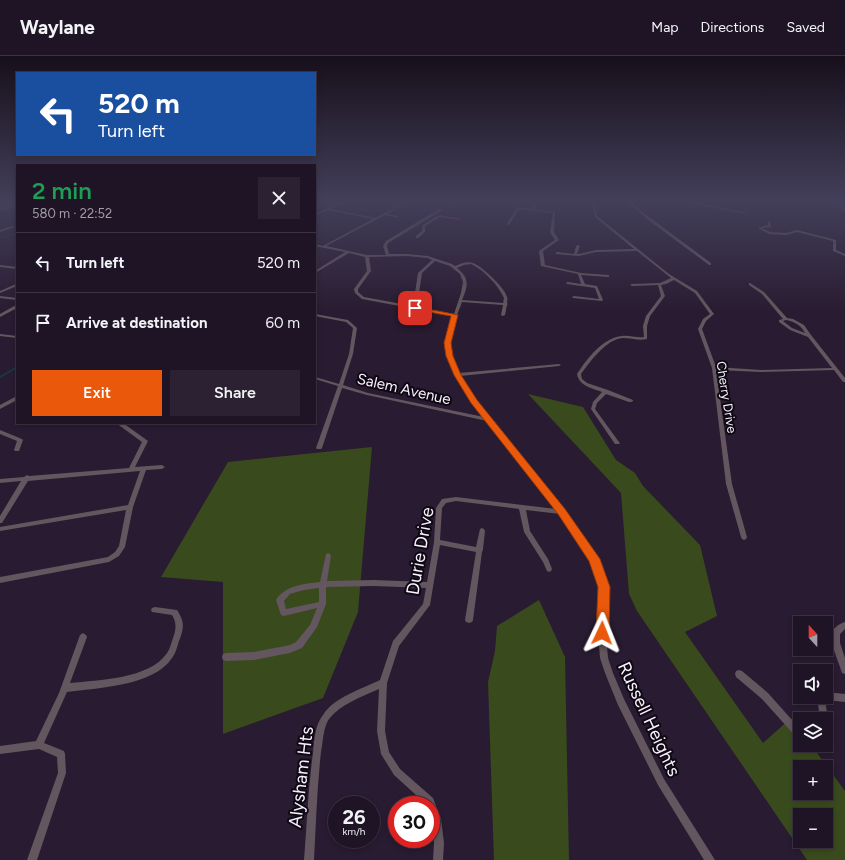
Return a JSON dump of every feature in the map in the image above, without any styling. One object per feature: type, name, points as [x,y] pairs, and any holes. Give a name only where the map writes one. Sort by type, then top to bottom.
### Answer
[{"type":"street","points":[[323,247],[339,239]]},
{"type":"street","points":[[388,256],[385,246],[387,242],[393,239]]},
{"type":"street","points":[[554,239],[554,240],[541,251],[544,267],[574,271],[580,274],[608,276]]},
{"type":"street","name":"Cherry Drive","points":[[624,239],[674,278],[696,292],[710,309],[712,314],[704,320],[700,329],[714,368],[729,484],[744,537]]},
{"type":"street","points":[[676,239],[710,264]]},
{"type":"street","points":[[829,239],[835,241],[834,250],[845,255]]},
{"type":"street","points":[[316,245],[367,256],[414,255],[436,259],[454,268],[462,274],[465,282],[455,315],[363,298],[356,292],[356,289],[369,271],[367,256]]},
{"type":"street","points":[[575,255],[578,246]]},
{"type":"street","points":[[557,253],[582,255],[596,251],[638,250]]},
{"type":"street","points":[[316,271],[348,252]]},
{"type":"street","points":[[415,308],[420,273],[436,259]]},
{"type":"street","points":[[454,268],[467,263],[474,264],[500,287],[504,292],[506,304],[503,315]]},
{"type":"street","points":[[0,266],[16,268]]},
{"type":"street","points":[[580,274],[583,285]]},
{"type":"street","points":[[632,285],[659,284],[669,282],[674,278]]},
{"type":"street","points":[[568,283],[597,287],[601,300],[574,297]]},
{"type":"street","points":[[630,401],[585,384],[580,379],[579,374],[598,350],[613,339],[623,336],[641,339],[646,338],[645,326],[648,316],[663,296],[659,284]]},
{"type":"street","points":[[750,284],[763,293],[786,319],[800,324],[806,329],[809,336],[845,381]]},
{"type":"street","points":[[0,292],[16,285]]},
{"type":"street","points":[[0,297],[16,299]]},
{"type":"street","points":[[460,301],[506,304]]},
{"type":"street","points":[[0,316],[16,307]]},
{"type":"street","points":[[316,315],[347,321],[355,328],[351,354],[319,448]]},
{"type":"street","name":"Russell Heights","points":[[455,315],[448,343],[450,356],[457,375],[474,401],[562,512],[594,559],[599,569],[604,587],[602,633],[604,658],[621,702],[661,782],[710,860]]},
{"type":"street","points":[[786,319],[782,320],[781,324],[809,336]]},
{"type":"street","points":[[0,335],[16,337]]},
{"type":"street","points":[[457,375],[559,365]]},
{"type":"street","points":[[714,368],[761,371],[836,369]]},
{"type":"street","name":"Salem Avenue","points":[[316,378],[367,394],[489,420]]},
{"type":"street","points":[[606,391],[595,402],[593,409],[617,443]]},
{"type":"street","points":[[0,407],[16,399]]},
{"type":"street","points":[[120,424],[145,441],[131,470]]},
{"type":"street","points":[[0,432],[20,440],[17,450]]},
{"type":"street","points":[[0,481],[162,467]]},
{"type":"street","points":[[0,580],[109,559],[117,554],[122,547],[130,507],[144,469]]},
{"type":"street","points":[[0,521],[27,478]]},
{"type":"street","name":"Durie Drive","points":[[438,860],[439,843],[436,818],[430,801],[397,772],[385,754],[381,731],[382,683],[396,644],[426,605],[438,542],[438,508],[444,501],[456,499],[562,512]]},
{"type":"street","points":[[0,529],[130,507]]},
{"type":"street","points":[[522,507],[527,532],[546,561],[549,569]]},
{"type":"street","points":[[469,620],[482,531]]},
{"type":"street","points":[[438,542],[480,550]]},
{"type":"street","points":[[226,657],[254,656],[299,646],[313,627],[322,604],[323,584],[328,556]]},
{"type":"street","points":[[322,604],[284,613],[280,600],[287,593],[323,584],[343,582],[430,585]]},
{"type":"street","points":[[64,688],[125,680],[154,670],[169,657],[180,630],[179,619],[174,612],[154,610]]},
{"type":"street","points":[[845,625],[836,632],[836,643],[845,670]]},
{"type":"street","points":[[40,745],[64,688],[83,637]]},
{"type":"street","points":[[739,674],[765,696],[793,727]]},
{"type":"street","name":"Alysham Hts","points":[[309,860],[316,760],[322,724],[325,717],[344,702],[382,683]]},
{"type":"street","points":[[833,697],[845,698]]},
{"type":"street","points":[[0,750],[40,745],[60,754],[62,773],[32,860]]},
{"type":"green space","points":[[528,394],[583,407],[616,460],[635,473],[643,486],[700,545],[717,616],[685,632],[763,743],[791,718],[793,720],[793,752],[816,752],[822,760],[793,760],[793,800],[833,800],[833,775],[845,791],[845,860],[807,860],[799,848],[833,848],[833,808],[793,808],[793,839],[637,611],[629,594],[621,493]]},
{"type":"green space","points":[[372,447],[358,612],[323,698],[223,734],[223,582],[161,577],[228,462]]},
{"type":"green space","points":[[539,600],[565,657],[569,860],[494,860],[488,682],[495,651],[497,626]]},
{"type":"waterway","points":[[0,377],[16,368]]},
{"type":"route","points":[[415,308],[455,315],[448,343],[450,356],[457,375],[474,401],[562,512],[594,559],[599,569],[604,587],[602,633]]}]
